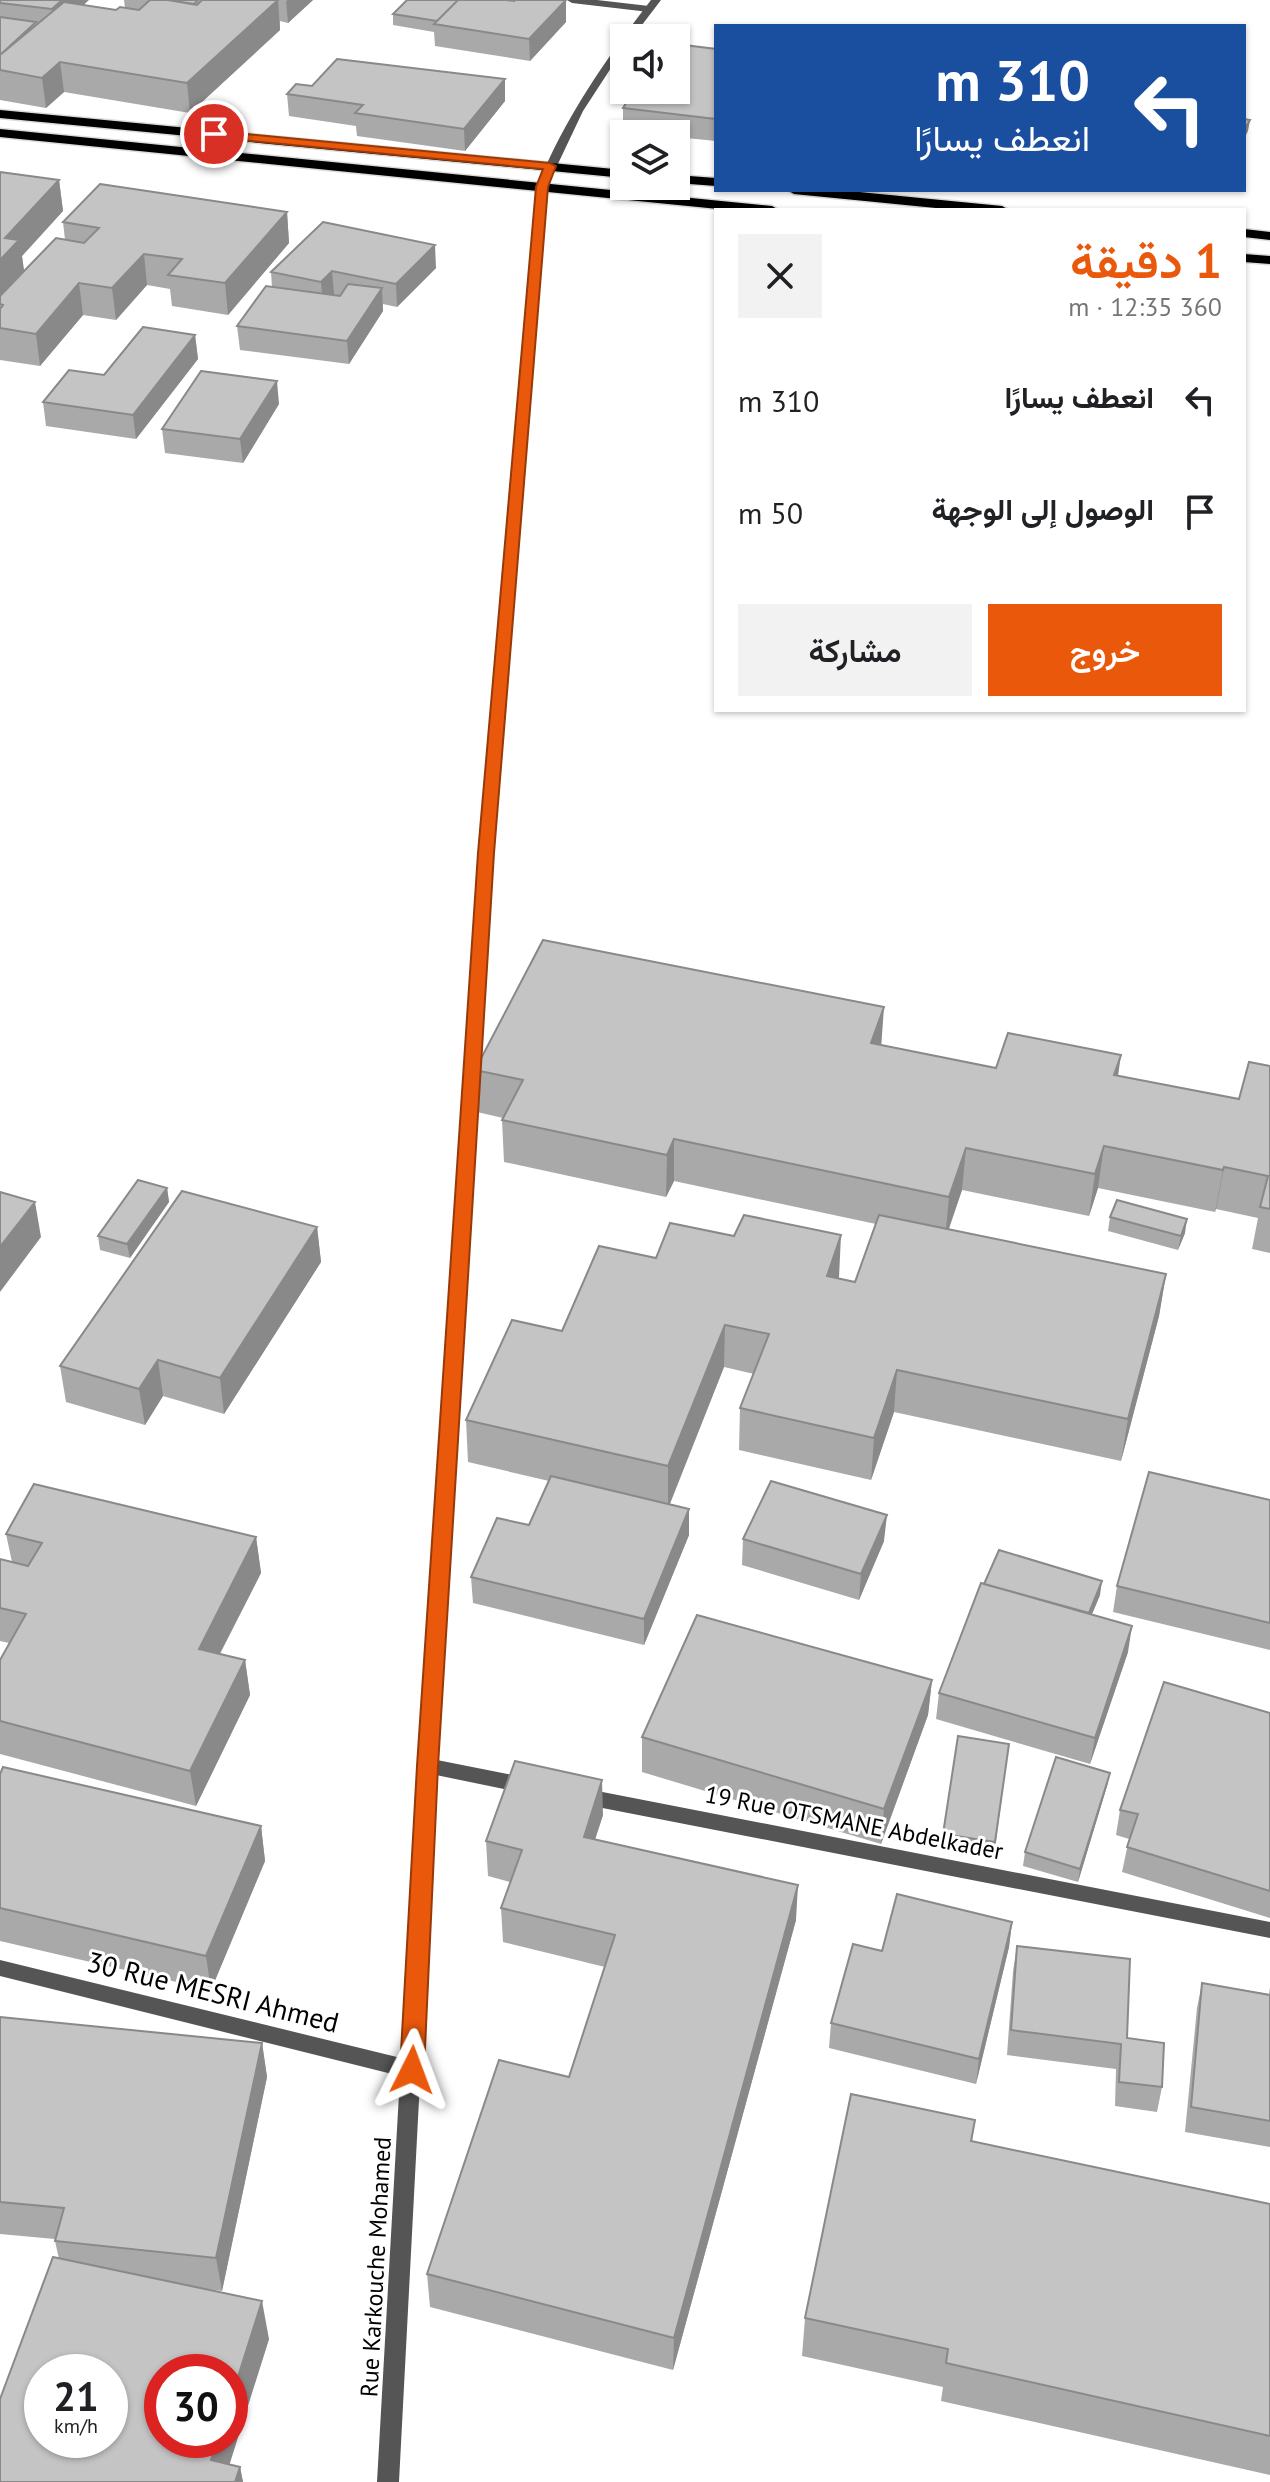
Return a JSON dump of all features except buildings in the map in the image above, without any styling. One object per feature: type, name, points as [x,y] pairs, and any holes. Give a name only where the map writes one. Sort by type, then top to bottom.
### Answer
[{"type":"highway","points":[[0,114],[610,172]]},
{"type":"highway","points":[[0,133],[752,208]]},
{"type":"highway","points":[[690,180],[714,182]]},
{"type":"highway","points":[[815,192],[981,208]]},
{"type":"highway","points":[[1246,233],[1270,236]]},
{"type":"highway","points":[[1246,258],[1270,260]]},
{"type":"street","points":[[572,0],[653,4]]},
{"type":"street","name":"Rue Karkouche Mohamed","points":[[637,24],[653,4]]},
{"type":"street","name":"Rue Karkouche Mohamed","points":[[388,2482],[427,1766],[486,853],[542,187],[550,166],[610,59]]},
{"type":"street","name":"19 Rue OTSMANE Abdelkader","points":[[427,1766],[1270,1930]]},
{"type":"street","name":"30 Rue MESRI Ahmed","points":[[0,1968],[412,2070]]},
{"type":"route","points":[[214,134],[550,166],[542,187],[486,853],[427,1766],[412,2070]]}]
